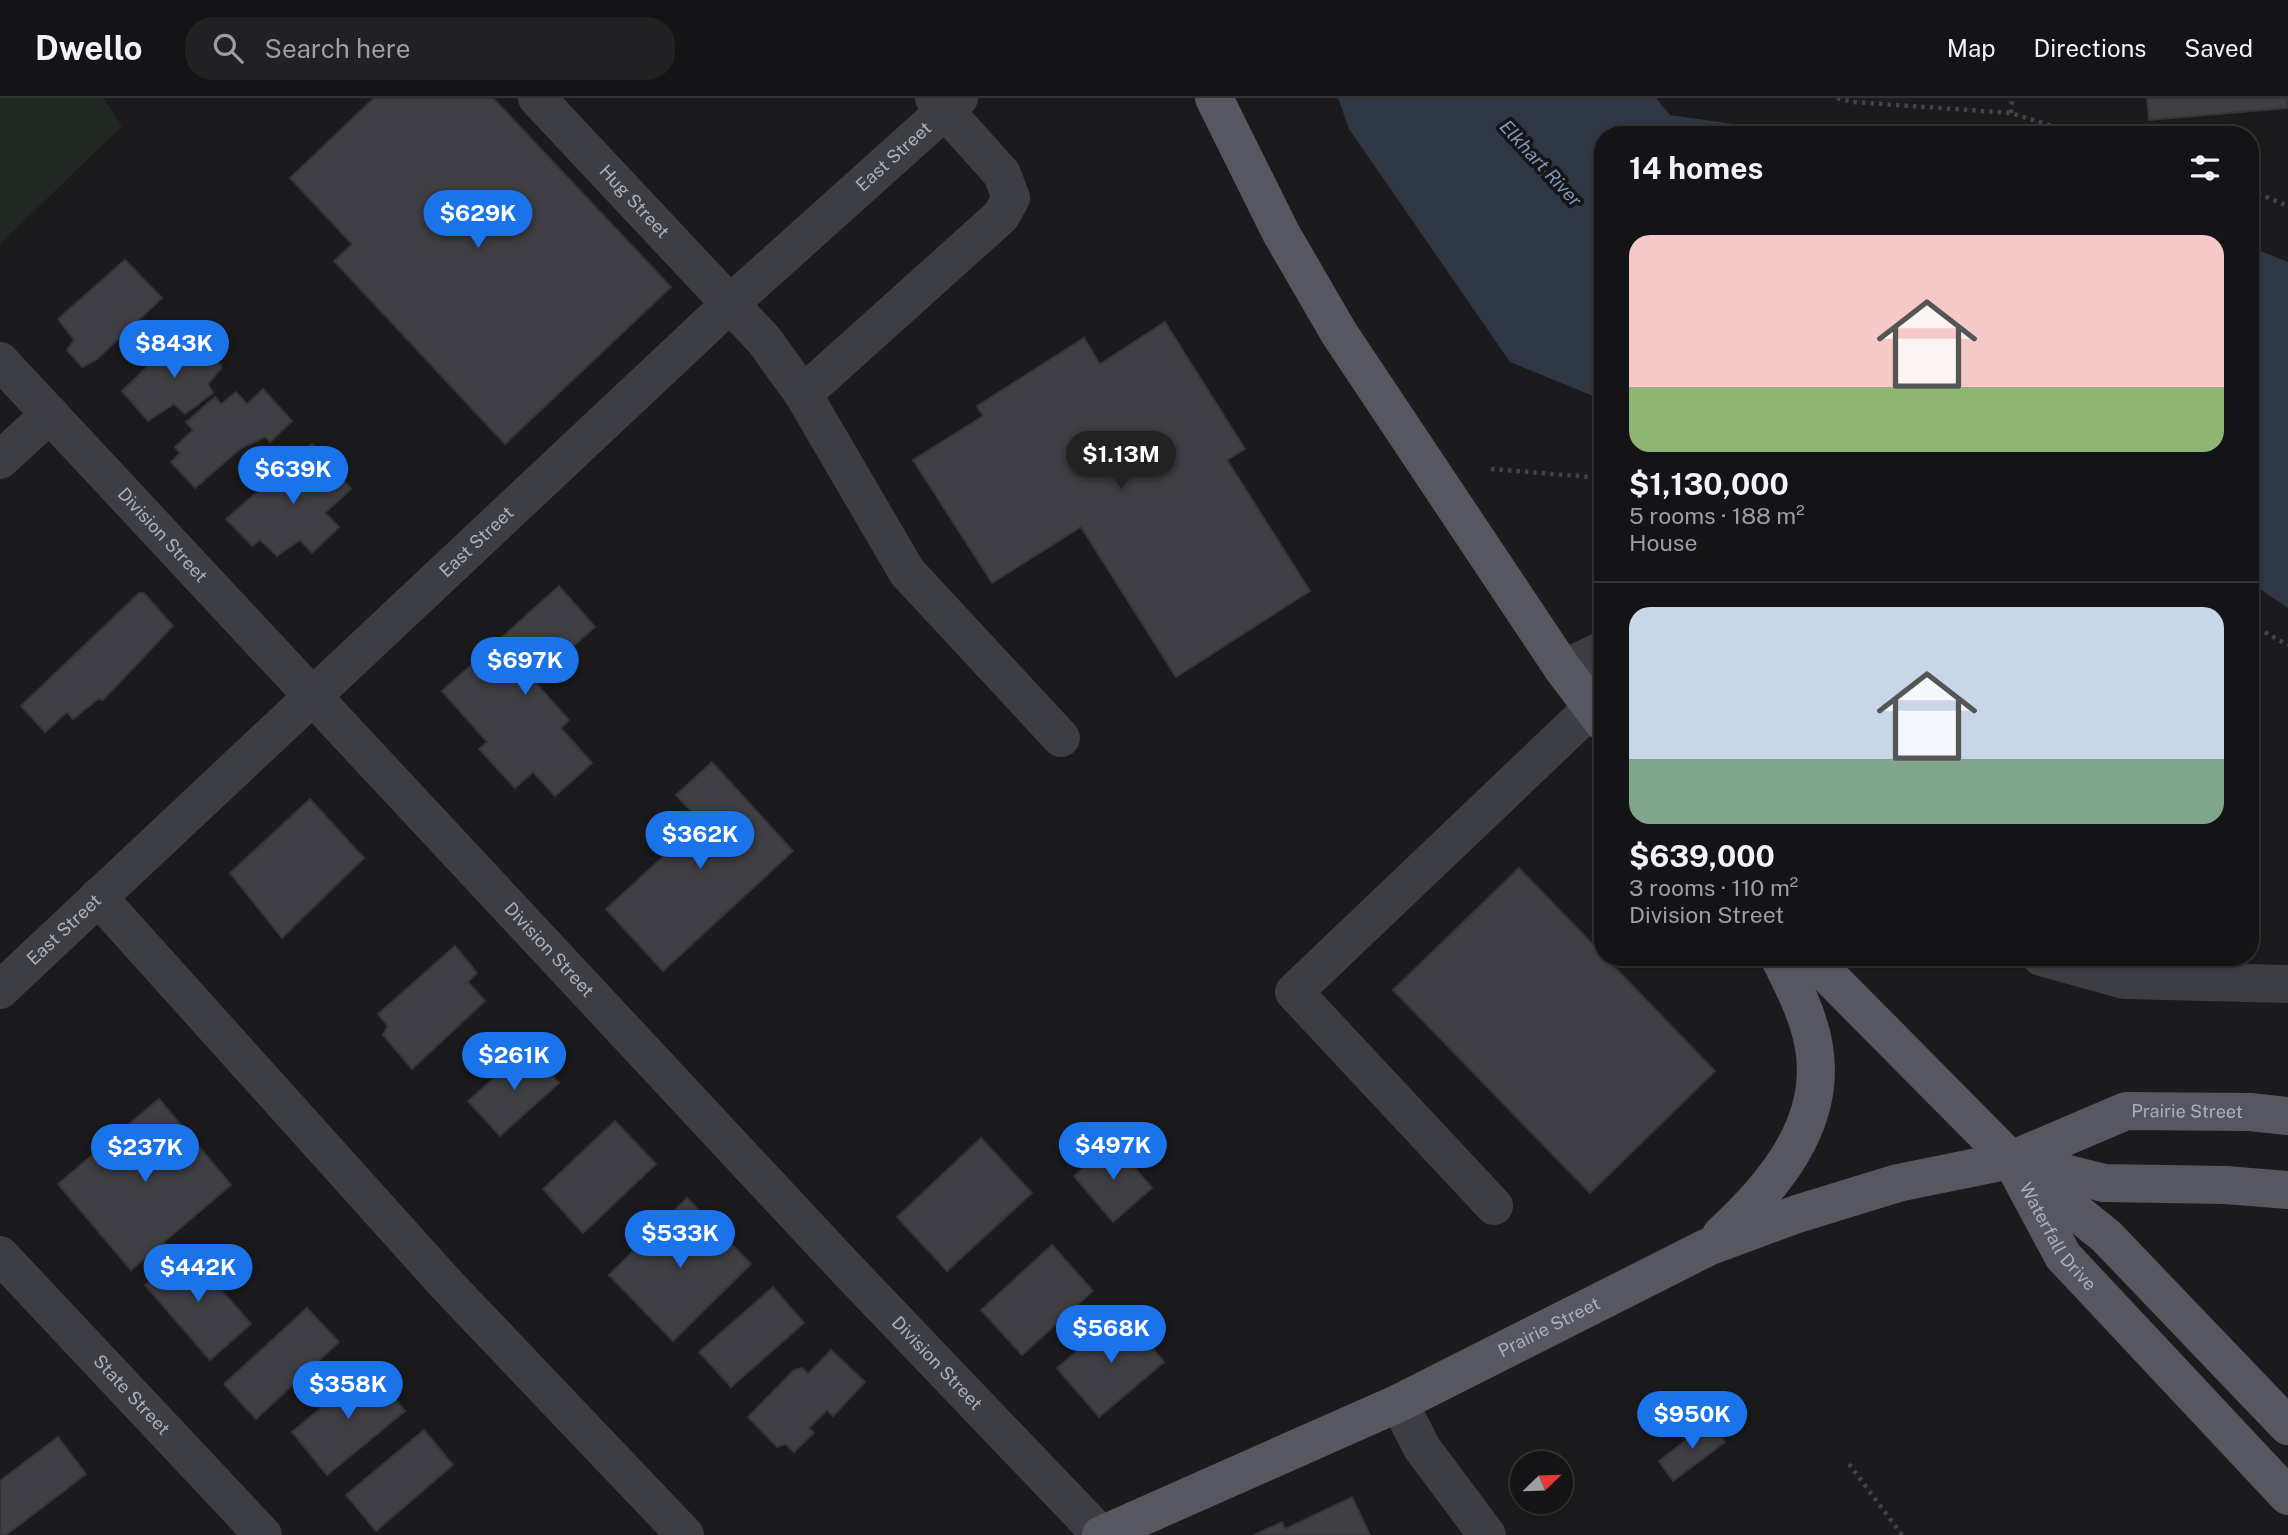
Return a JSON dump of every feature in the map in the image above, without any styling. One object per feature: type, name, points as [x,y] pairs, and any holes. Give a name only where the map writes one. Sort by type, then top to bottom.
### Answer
[{"type":"main road","points":[[1214,98],[1281,233],[1339,333],[1563,669],[1594,710]]},
{"type":"main road","points":[[1708,1247],[1758,1201],[1795,1149],[1815,1096],[1815,1047],[1795,988],[1784,966]]},
{"type":"main road","points":[[1819,966],[2011,1160]]},
{"type":"main road","name":"Prairie Street","points":[[1101,1535],[1399,1403],[1708,1247],[1797,1214],[1898,1183],[2011,1160],[2126,1111],[2250,1112],[2288,1116]]},
{"type":"main road","name":"Prairie Street","points":[[2011,1160],[2104,1184],[2227,1185],[2288,1190]]},
{"type":"main road","name":"Waterfall Drive","points":[[2011,1160],[2106,1236],[2288,1426]]},
{"type":"main road","name":"Waterfall Drive","points":[[2011,1160],[2063,1256],[2288,1496]]},
{"type":"street","name":"Hug Street","points":[[537,98],[732,302],[803,394],[907,572],[1061,738]]},
{"type":"street","name":"East Street","points":[[0,990],[946,102]]},
{"type":"street","points":[[803,394],[1001,216],[1011,198],[1002,174],[946,102]]},
{"type":"street","name":"Division Street","points":[[0,361],[315,695],[843,1265],[1101,1535]]},
{"type":"street","points":[[0,460],[51,414]]},
{"type":"street","points":[[1563,669],[1594,654]]},
{"type":"street","points":[[1494,1206],[1294,992],[1594,719]]},
{"type":"street","points":[[98,897],[447,1285],[685,1535]]},
{"type":"street","points":[[2072,966],[2124,981],[2288,984]]},
{"type":"street","name":"State Street","points":[[0,1255],[263,1535]]},
{"type":"street","points":[[1399,1403],[1422,1448],[1487,1535]]},
{"type":"path","points":[[1838,98],[1853,102],[2011,113],[2052,126]]},
{"type":"path","points":[[2011,113],[2012,98]]},
{"type":"path","points":[[2259,194],[2288,205]]},
{"type":"path","points":[[1491,469],[1594,477]]},
{"type":"path","points":[[2259,629],[2288,645]]},
{"type":"path","points":[[1849,1464],[1902,1535]]},
{"type":"shaded area","points":[[0,98],[103,98],[122,126],[0,244]]},
{"type":"water","name":"Elkhart River","points":[[1338,98],[1656,98],[1670,115],[1746,126],[1594,126],[1594,396],[1510,362],[1349,129]]},
{"type":"water","points":[[2259,250],[2288,262],[2288,608],[2259,588]]},
{"type":"building","points":[[374,98],[493,98],[671,287],[505,444],[334,261],[352,244],[290,178]]},
{"type":"building","points":[[2147,98],[2287,98],[2288,108],[2149,120]]},
{"type":"building","points":[[125,260],[162,298],[96,360],[82,367],[67,350],[74,340],[58,319]]},
{"type":"building","points":[[1165,322],[1245,449],[1227,460],[1310,591],[1176,677],[1081,527],[992,583],[913,460],[983,416],[977,406],[1084,338],[1100,364]]},
{"type":"building","points":[[180,335],[200,355],[206,349],[222,367],[208,384],[213,393],[185,414],[174,404],[148,421],[122,391]]},
{"type":"building","points":[[263,389],[292,421],[270,442],[265,437],[240,449],[195,488],[171,462],[180,453],[175,447],[193,430],[186,422],[215,397],[221,404],[236,392],[247,404]]},
{"type":"building","points":[[312,444],[351,489],[325,513],[339,527],[312,553],[300,540],[277,556],[260,540],[252,546],[226,519]]},
{"type":"building","points":[[559,586],[595,627],[534,681],[569,720],[561,728],[592,763],[555,796],[533,772],[515,788],[479,749],[487,742],[442,691]]},
{"type":"building","points":[[139,593],[144,593],[173,626],[103,700],[98,699],[73,719],[67,712],[45,732],[21,706]]},
{"type":"building","points":[[712,762],[793,851],[663,971],[606,909],[701,822],[676,795]]},
{"type":"building","points":[[310,799],[364,858],[282,938],[230,873]]},
{"type":"building","points":[[1519,868],[1594,946],[1594,966],[1614,966],[1715,1071],[1590,1193],[1393,990]]},
{"type":"building","points":[[455,946],[477,973],[468,982],[485,1001],[412,1069],[383,1035],[388,1026],[378,1014]]},
{"type":"building","points":[[527,1048],[559,1083],[500,1136],[468,1101]]},
{"type":"building","points":[[159,1099],[231,1185],[131,1270],[58,1184]]},
{"type":"building","points":[[615,1121],[656,1164],[583,1233],[543,1189]]},
{"type":"building","points":[[981,1138],[1032,1193],[947,1271],[897,1217]]},
{"type":"building","points":[[1113,1142],[1152,1188],[1113,1222],[1074,1176]]},
{"type":"building","points":[[687,1198],[751,1264],[673,1341],[609,1275]]},
{"type":"building","points":[[1052,1245],[1093,1291],[1022,1355],[981,1310]]},
{"type":"building","points":[[186,1249],[251,1324],[210,1360],[145,1285]]},
{"type":"building","points":[[773,1287],[804,1323],[731,1387],[699,1352]]},
{"type":"building","points":[[307,1308],[339,1342],[256,1419],[224,1384]]},
{"type":"building","points":[[1123,1312],[1164,1362],[1099,1417],[1057,1368]]},
{"type":"building","points":[[831,1350],[865,1382],[833,1416],[827,1410],[809,1428],[814,1433],[794,1452],[785,1444],[777,1447],[748,1417],[794,1370],[802,1368],[808,1374]]},
{"type":"building","points":[[369,1368],[405,1411],[327,1475],[292,1432]]},
{"type":"building","points":[[1710,1422],[1725,1442],[1673,1481],[1659,1461]]},
{"type":"building","points":[[424,1430],[453,1465],[376,1531],[346,1495]]},
{"type":"building","points":[[58,1437],[86,1474],[6,1535],[0,1535],[0,1481]]},
{"type":"building","points":[[1352,1497],[1370,1535],[1254,1535],[1282,1522],[1285,1529]]}]
